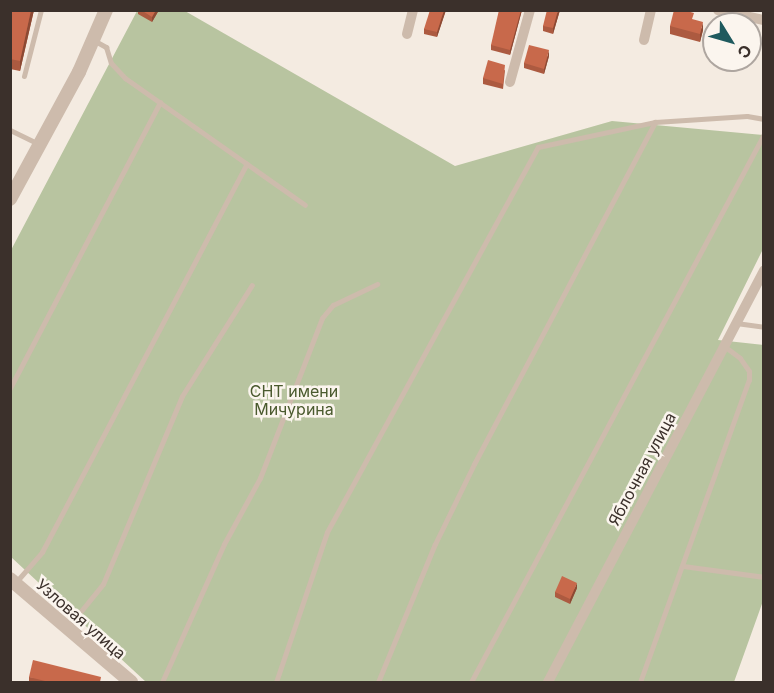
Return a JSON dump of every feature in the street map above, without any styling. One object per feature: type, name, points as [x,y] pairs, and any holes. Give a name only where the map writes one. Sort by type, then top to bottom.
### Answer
[{"type":"street","points":[[10,199],[94,40],[106,10]]},
{"type":"street","points":[[406,34],[413,10]]},
{"type":"street","points":[[510,82],[530,10]]},
{"type":"street","points":[[644,40],[651,10]]},
{"type":"street","points":[[718,10],[763,18]]},
{"type":"street","name":"Яблочная улица","points":[[548,682],[764,270]]},
{"type":"street","name":"Узловая улица","points":[[13,581],[131,682]]},
{"type":"lane","points":[[24,76],[41,10]]},
{"type":"lane","points":[[94,40],[106,47],[116,70],[305,205]]},
{"type":"lane","points":[[10,388],[160,102]]},
{"type":"lane","points":[[276,682],[327,532],[538,147],[655,123],[747,116],[764,119]]},
{"type":"lane","points":[[378,682],[435,544],[474,464],[655,123]]},
{"type":"lane","points":[[10,130],[40,144]]},
{"type":"lane","points":[[471,682],[764,134]]},
{"type":"lane","points":[[13,581],[42,552],[247,164]]},
{"type":"lane","points":[[162,682],[224,544],[261,478],[322,318],[333,305],[377,284]]},
{"type":"lane","points":[[67,628],[103,584],[182,396],[252,285]]},
{"type":"lane","points":[[736,323],[764,327]]},
{"type":"lane","points":[[640,682],[749,380],[749,371],[741,358],[724,346]]},
{"type":"lane","points":[[683,566],[764,577]]},
{"type":"green space","name":"СНТ имени Мичурина","points":[[137,11],[185,11],[455,166],[612,121],[763,135],[763,249],[718,340],[764,345],[763,601],[734,682],[146,682],[11,557],[10,252]]},
{"type":"building","points":[[10,10],[31,10],[20,61],[10,59]]},
{"type":"building","points":[[141,10],[156,10],[152,17]]},
{"type":"building","points":[[430,10],[444,10],[437,32],[424,29]]},
{"type":"building","points":[[499,10],[521,10],[510,50],[491,45]]},
{"type":"building","points":[[547,10],[558,10],[553,28],[543,26]]},
{"type":"building","points":[[674,10],[694,13],[692,19],[702,22],[700,34],[670,26]]},
{"type":"building","points":[[529,45],[549,50],[544,69],[524,63]]},
{"type":"building","points":[[488,60],[505,65],[503,84],[483,78]]},
{"type":"building","points":[[562,576],[577,583],[570,599],[555,592]]},
{"type":"building","points":[[33,660],[101,677],[100,682],[49,682],[29,677]]}]
